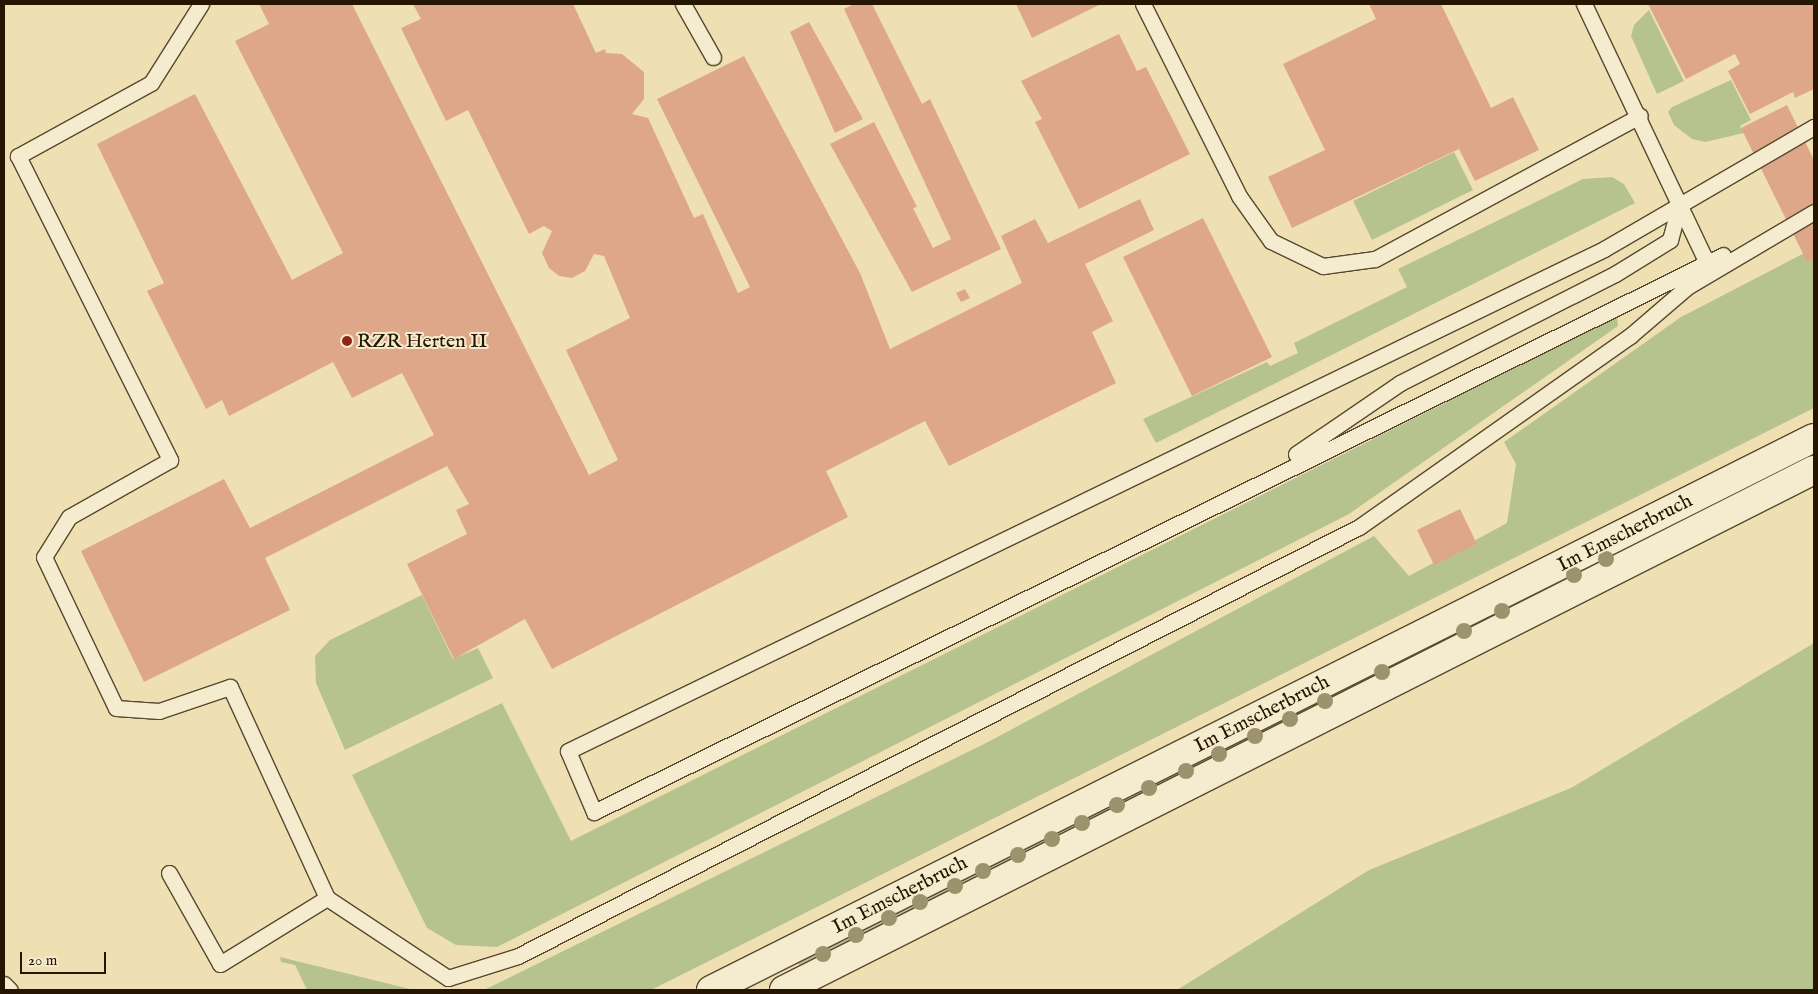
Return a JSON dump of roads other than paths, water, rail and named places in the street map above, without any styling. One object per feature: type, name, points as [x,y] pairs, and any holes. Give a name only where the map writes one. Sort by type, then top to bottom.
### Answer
[{"type":"main road","name":"Im Emscherbruch","points":[[711,990],[1814,438]]},
{"type":"main road","name":"Im Emscherbruch","points":[[784,990],[1814,470]]},
{"type":"lane","points":[[201,4],[151,83],[18,156],[170,460],[69,516],[44,557],[116,708],[158,711],[230,687],[327,898],[448,978],[518,956],[1359,527],[1630,336],[1687,287],[1814,211]]},
{"type":"lane","points":[[683,4],[713,57]]},
{"type":"lane","points":[[1143,4],[1239,196],[1271,241],[1323,266],[1375,259],[1640,116]]},
{"type":"lane","points":[[1584,4],[1640,116],[1708,263]]},
{"type":"lane","points":[[1814,128],[1680,202],[1604,249],[568,751],[594,812],[1234,493],[1814,211]]},
{"type":"lane","points":[[1234,493],[1400,383],[1615,274],[1670,240],[1680,202]]},
{"type":"lane","points":[[169,873],[220,964],[327,898]]},
{"type":"lane","points":[[4,984],[10,990]]},
{"type":"place","name":"RZR Herten II","points":[[347,341]]}]
